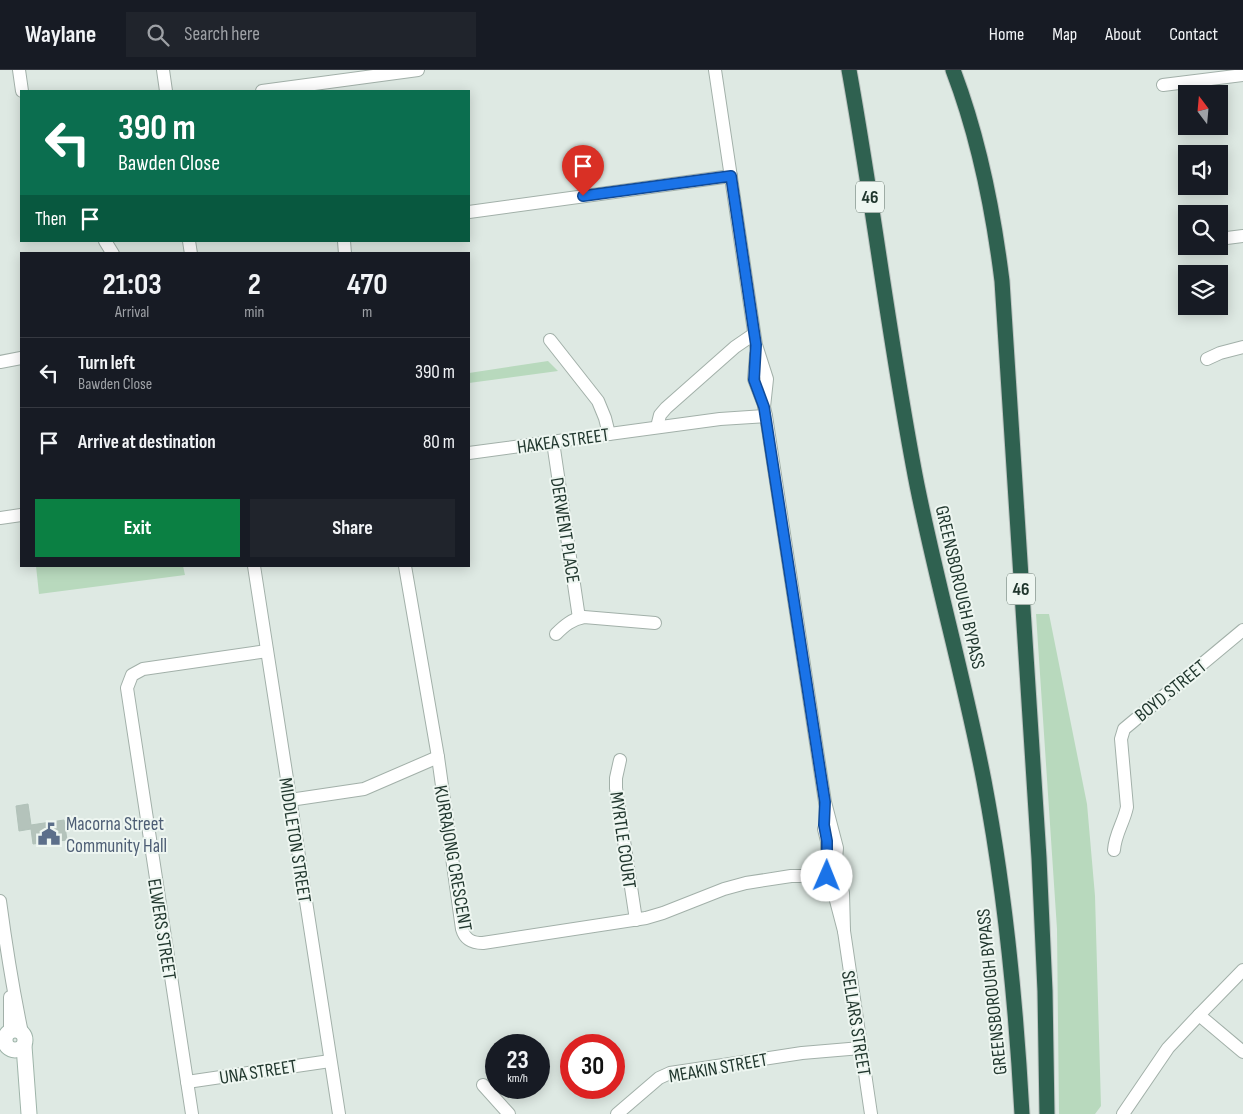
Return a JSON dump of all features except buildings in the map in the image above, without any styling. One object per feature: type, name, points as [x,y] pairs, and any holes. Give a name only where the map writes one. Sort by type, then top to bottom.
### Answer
[{"type":"highway","name":"GREENSBOROUGH BYPASS","points":[[849,70],[889,325],[918,487],[971,720],[990,815],[1013,993],[1022,1114]]},
{"type":"highway","name":"46","points":[[953,70],[982,163],[994,220],[1002,281],[1039,868],[1045,991],[1047,1114]]},
{"type":"street","points":[[18,70],[22,90]]},
{"type":"street","points":[[163,70],[166,90]]},
{"type":"street","points":[[277,90],[322,87],[418,70]]},
{"type":"street","name":"SELLARS STREET","points":[[715,70],[755,339],[767,379],[765,412],[825,802],[836,848],[829,871],[843,893],[844,931],[871,1114]]},
{"type":"street","points":[[1163,85],[1243,75]]},
{"type":"street","points":[[470,212],[731,176]]},
{"type":"street","points":[[1228,238],[1243,236]]},
{"type":"street","points":[[657,427],[660,415],[666,408],[735,347],[755,339]]},
{"type":"street","points":[[550,340],[598,401],[609,434]]},
{"type":"street","points":[[1207,359],[1220,352],[1243,347]]},
{"type":"street","points":[[0,362],[20,358]]},
{"type":"street","name":"HAKEA STREET","points":[[470,453],[765,412]]},
{"type":"street","name":"DERWENT PLACE","points":[[553,442],[580,618]]},
{"type":"street","points":[[0,518],[20,515]]},
{"type":"street","name":"MIDDLETON STREET","points":[[254,567],[339,1114]]},
{"type":"street","name":"KURRAJONG CRESCENT","points":[[405,567],[438,757],[462,929],[466,938],[474,942],[483,942],[636,920],[663,913],[736,885],[829,871]]},
{"type":"street","points":[[556,634],[568,623],[580,618],[615,618],[655,623]]},
{"type":"street","name":"BOYD STREET","points":[[1114,850],[1116,834],[1127,807],[1121,739],[1124,729],[1243,630]]},
{"type":"street","name":"ELWERS STREET","points":[[192,1114],[127,688],[132,675],[143,670],[267,651]]},
{"type":"street","points":[[290,800],[364,788],[438,757]]},
{"type":"street","name":"MYRTLE COURT","points":[[620,760],[616,788],[636,920]]},
{"type":"street","points":[[0,901],[11,977],[16,994],[10,1041],[27,1098],[29,1114]]},
{"type":"street","points":[[1124,1114],[1168,1048],[1243,970]]},
{"type":"street","points":[[1199,1015],[1243,1052]]},
{"type":"street","name":"MEAKIN STREET","points":[[617,1114],[653,1082],[670,1073],[860,1044]]},
{"type":"street","name":"UNA STREET","points":[[187,1082],[330,1061]]},
{"type":"street","points":[[483,1085],[509,1114]]},
{"type":"green space","points":[[548,361],[558,371],[470,383],[470,373]]},
{"type":"green space","points":[[36,567],[183,567],[185,575],[39,594]]},
{"type":"green space","points":[[1036,614],[1049,614],[1087,804],[1095,896],[1101,1106],[1095,1114],[1059,1114],[1057,929]]},
{"type":"place","name":"Macorna Street Community Hall","points":[[49,834]]},
{"type":"route","points":[[583,196],[731,176],[756,345],[754,380],[764,407],[825,802],[824,825],[827,841],[827,876]]}]
